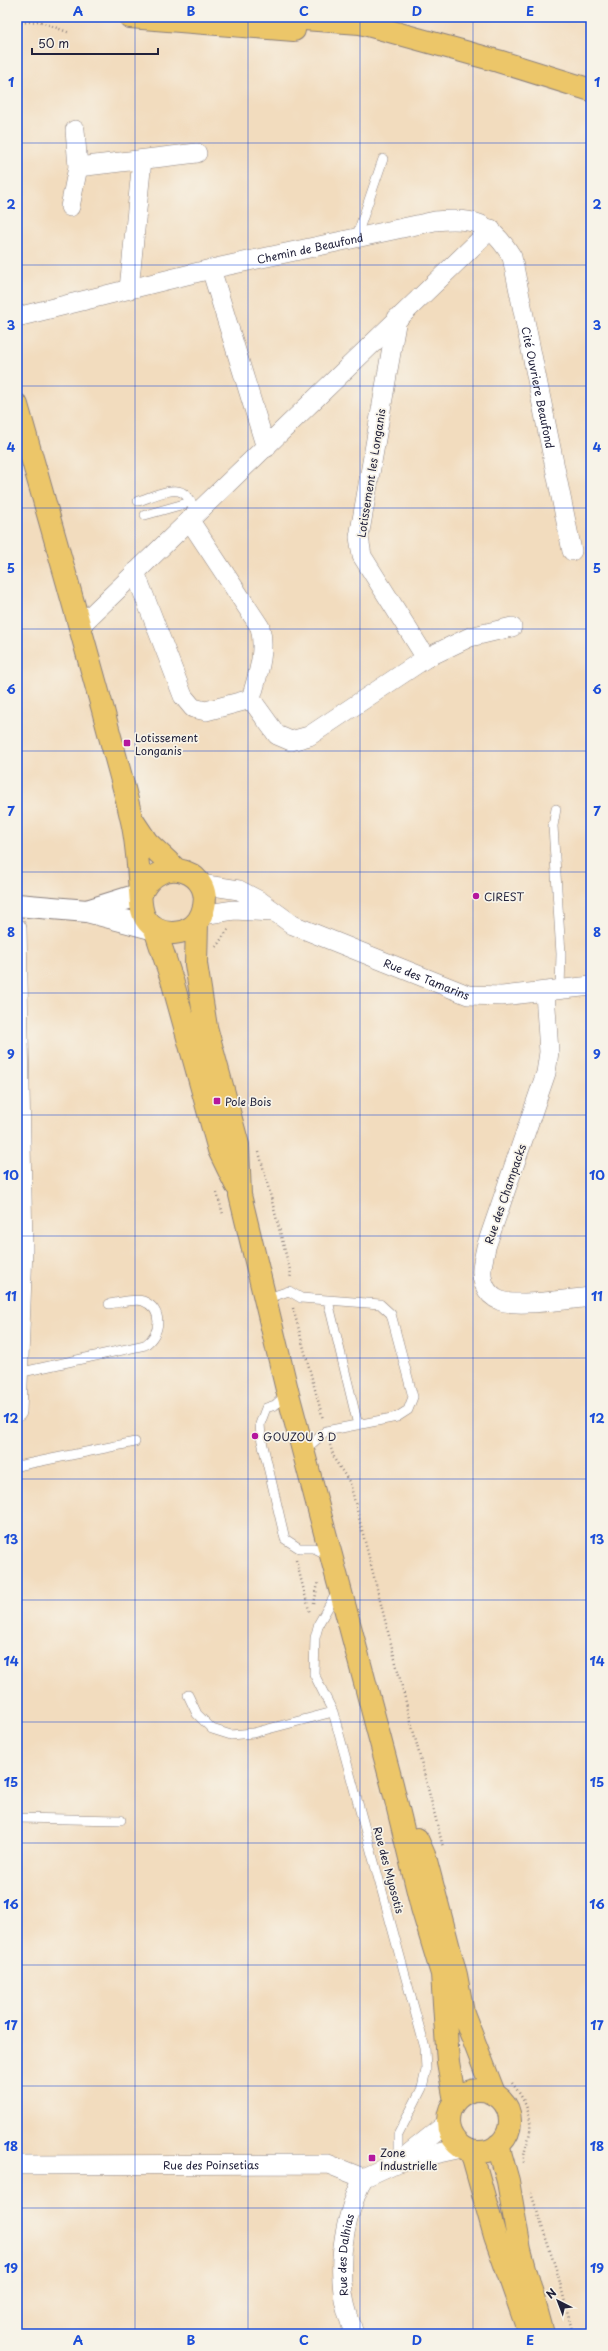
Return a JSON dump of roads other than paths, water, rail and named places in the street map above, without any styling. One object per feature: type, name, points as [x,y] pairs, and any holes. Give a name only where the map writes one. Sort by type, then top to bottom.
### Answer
[{"type":"main road","points":[[130,17],[352,34],[431,43]]},
{"type":"main road","points":[[275,17],[360,23],[498,60],[591,90]]},
{"type":"main road","points":[[17,405],[80,626],[132,818],[141,894],[140,907],[145,919],[155,929],[166,933],[177,933],[188,929],[200,918]]},
{"type":"main road","points":[[132,818],[147,842],[176,869]]},
{"type":"main road","points":[[141,894],[145,883],[154,875],[164,870],[176,869],[186,871],[200,884],[204,894],[205,905],[200,918],[196,964],[206,1026],[238,1145],[240,1195],[288,1394],[392,1784],[422,1908],[442,1974],[448,2062],[455,2101]]},
{"type":"main road","points":[[155,929],[172,980],[219,1150],[240,1195]]},
{"type":"main road","points":[[392,1784],[425,1857],[456,1975],[463,2013],[500,2085],[502,2099],[508,2108],[511,2118],[510,2128],[505,2138],[498,2145],[484,2151],[466,2150]]},
{"type":"main road","points":[[500,2085],[486,2090],[469,2091],[455,2101],[450,2108],[446,2124],[449,2134],[466,2150],[529,2334]]},
{"type":"main road","points":[[498,2145],[508,2181],[520,2250],[543,2334]]},
{"type":"street","points":[[70,207],[78,167],[75,130]]},
{"type":"street","points":[[78,167],[197,152]]},
{"type":"street","points":[[129,289],[142,160]]},
{"type":"street","name":"Chemin de Beaufond","points":[[17,316],[211,269],[435,221],[456,219],[476,222],[492,229]]},
{"type":"street","points":[[80,626],[193,512],[266,448],[397,318],[492,229]]},
{"type":"street","name":"Cité Ouvriere Beaufond","points":[[492,229],[503,242],[512,257],[572,551]]},
{"type":"street","points":[[211,269],[266,448]]},
{"type":"street","name":"Lotissement les Longanis","points":[[397,318],[359,537],[362,556],[426,658]]},
{"type":"street","points":[[193,512],[260,627],[264,642],[262,659],[251,699]]},
{"type":"street","points":[[135,572],[183,696],[193,708],[206,711],[251,699]]},
{"type":"street","points":[[251,699],[278,736],[291,741],[308,736],[426,658],[470,637],[512,627]]},
{"type":"street","name":"Rue des Tamarins","points":[[200,884],[239,890],[260,900],[272,912],[293,926],[468,995],[502,996],[591,986]]},
{"type":"street","points":[[86,911],[141,894]]},
{"type":"street","points":[[17,910],[17,906],[86,911],[155,929]]},
{"type":"street","points":[[200,918],[234,910],[272,912]]},
{"type":"street","points":[[17,928],[20,1248],[17,1412]]},
{"type":"street","name":"Rue des Champacks","points":[[553,991],[549,1052],[546,1073],[486,1247],[482,1270],[484,1284],[491,1295],[502,1301],[517,1303],[591,1297]]},
{"type":"street","points":[[363,2178],[398,2162],[446,2124]]},
{"type":"street","points":[[398,2162],[466,2150]]},
{"type":"street","name":"Rue des Poinsetias","points":[[17,2165],[328,2164],[363,2178]]},
{"type":"street","name":"Rue des Dalhias","points":[[354,2334],[343,2292],[343,2240],[350,2206],[363,2178]]},
{"type":"lane","points":[[332,17],[360,23]]},
{"type":"lane","points":[[356,238],[383,159]]},
{"type":"lane","points":[[138,501],[178,491],[184,493],[193,512],[145,515]]},
{"type":"lane","points":[[553,991],[561,954],[553,826],[556,809]]},
{"type":"lane","points":[[172,980],[206,1026]]},
{"type":"lane","points":[[265,1298],[289,1291],[301,1298],[380,1304],[387,1308],[391,1314],[414,1397],[408,1410],[396,1417],[326,1431],[304,1451]]},
{"type":"lane","points":[[18,1368],[145,1345],[153,1340],[158,1330],[156,1311],[150,1304],[142,1300],[109,1304]]},
{"type":"lane","points":[[328,1301],[358,1425]]},
{"type":"lane","points":[[288,1394],[275,1405],[266,1408],[260,1424],[261,1437],[285,1539],[298,1548],[314,1548],[331,1557]]},
{"type":"lane","points":[[17,1466],[135,1442]]},
{"type":"lane","name":"Rue des Myosotis","points":[[339,1588],[319,1624],[314,1638],[314,1674],[333,1712],[425,2048],[426,2070],[422,2088],[398,2135],[398,2162]]},
{"type":"lane","points":[[188,1695],[197,1714],[212,1729],[231,1735],[253,1733],[333,1712]]},
{"type":"lane","points":[[17,1818],[121,1820]]},
{"type":"lane","points":[[442,1974],[463,2013]]},
{"type":"lane","points":[[495,2236],[520,2250]]},
{"type":"place","name":"Lotissement Longanis","points":[[127,743]]},
{"type":"place","name":"CIREST","points":[[476,896]]},
{"type":"place","name":"Pole Bois","points":[[217,1101]]},
{"type":"place","name":"GOUZOU 3 D","points":[[255,1436]]},
{"type":"place","name":"Zone Industrielle","points":[[372,2158]]}]
